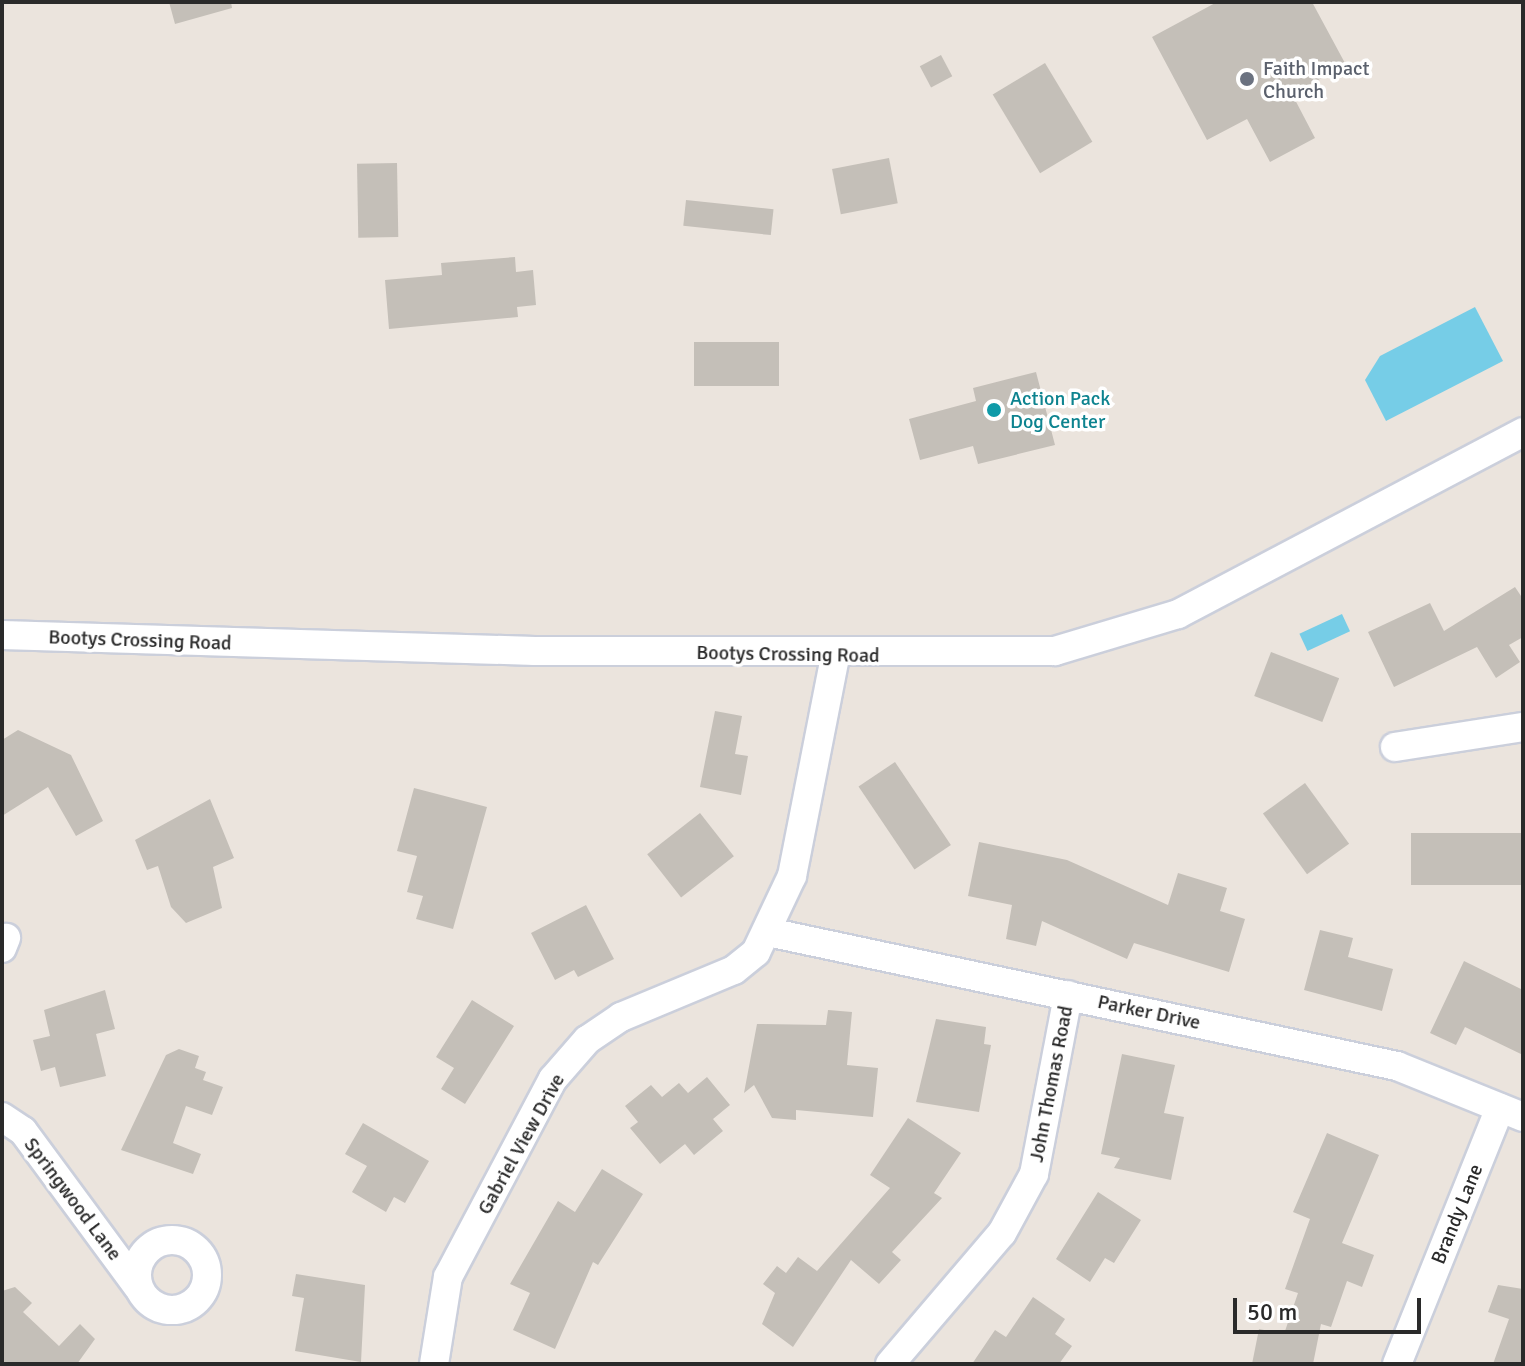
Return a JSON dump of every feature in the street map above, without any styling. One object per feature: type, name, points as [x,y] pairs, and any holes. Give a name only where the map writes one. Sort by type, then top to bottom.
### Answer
[{"type":"street","name":"Bootys Crossing Road","points":[[2,635],[835,656],[1027,654],[1133,632],[1523,432]]},
{"type":"street","name":"Gabriel View Drive","points":[[434,1364],[448,1277],[553,1079],[587,1040],[621,1017],[734,970],[768,932],[792,876],[835,656]]},
{"type":"street","points":[[1395,747],[1523,727]]},
{"type":"street","name":"Parker Drive","points":[[768,932],[1397,1066],[1511,1113]]},
{"type":"street","name":"John Thomas Road","points":[[890,1364],[1002,1233],[1034,1174],[1068,995]]},
{"type":"street","name":"Brandy Lane","points":[[1397,1364],[1511,1113]]},
{"type":"street","name":"Springwood Lane","points":[[2,1117],[23,1131],[138,1287]]},
{"type":"water","points":[[1475,307],[1503,361],[1386,421],[1365,380],[1380,356]]},
{"type":"water","points":[[1342,614],[1350,631],[1307,651],[1299,634]]},
{"type":"building","points":[[169,2],[231,2],[232,8],[175,24]]},
{"type":"building","name":"Faith Impact Church","points":[[1217,2],[1312,2],[1346,65],[1292,94],[1315,138],[1270,162],[1247,119],[1207,140],[1152,37]]},
{"type":"building","points":[[941,55],[952,76],[931,87],[920,66]]},
{"type":"building","points":[[1045,63],[1092,142],[1040,173],[993,94]]},
{"type":"building","points":[[889,158],[898,203],[841,214],[832,169]]},
{"type":"building","points":[[397,163],[398,237],[358,238],[357,164]]},
{"type":"building","points":[[686,200],[774,209],[771,235],[683,226]]},
{"type":"building","points":[[515,257],[516,272],[533,270],[536,305],[517,307],[518,317],[389,329],[385,280],[442,275],[441,263]]},
{"type":"building","points":[[694,342],[779,342],[779,386],[694,386]]},
{"type":"building","name":"Action Pack Dog Center","points":[[1036,372],[1055,445],[978,464],[973,446],[920,460],[909,419],[976,401],[973,388]]},
{"type":"building","points":[[1515,587],[1523,599],[1523,637],[1509,645],[1520,662],[1496,678],[1477,647],[1394,687],[1368,632],[1430,603],[1444,631]]},
{"type":"building","points":[[1271,652],[1339,678],[1322,722],[1254,696]]},
{"type":"building","points":[[715,711],[742,716],[735,754],[748,756],[741,795],[700,787]]},
{"type":"building","points":[[18,730],[71,755],[103,821],[76,836],[48,787],[2,816],[2,740]]},
{"type":"building","points":[[895,762],[951,845],[914,870],[859,787]]},
{"type":"building","points":[[1305,783],[1349,844],[1307,874],[1263,814]]},
{"type":"building","points":[[414,788],[487,807],[453,929],[416,919],[423,896],[407,892],[417,856],[397,851]]},
{"type":"building","points":[[210,799],[234,858],[213,867],[222,908],[186,923],[171,907],[158,866],[147,870],[135,840]]},
{"type":"building","points":[[700,813],[734,856],[681,898],[647,854]]},
{"type":"building","points":[[1411,833],[1523,833],[1523,885],[1411,885]]},
{"type":"building","points":[[979,842],[1067,860],[1168,905],[1178,873],[1227,888],[1220,911],[1245,919],[1229,972],[1134,943],[1127,959],[1042,921],[1036,946],[1006,939],[1012,905],[968,896]]},
{"type":"building","points":[[586,905],[614,959],[578,977],[574,970],[555,980],[531,933]]},
{"type":"building","points":[[1320,930],[1353,938],[1348,957],[1393,969],[1382,1011],[1304,990]]},
{"type":"building","points":[[1464,961],[1523,990],[1523,1055],[1465,1027],[1456,1045],[1430,1033]]},
{"type":"building","points":[[105,990],[115,1029],[96,1034],[106,1076],[60,1087],[55,1067],[41,1071],[33,1040],[50,1036],[44,1010]]},
{"type":"building","points":[[472,1000],[514,1026],[465,1104],[441,1089],[454,1068],[436,1057]]},
{"type":"building","points":[[828,1010],[852,1012],[847,1065],[878,1068],[873,1117],[796,1110],[796,1120],[772,1118],[754,1085],[744,1093],[757,1024],[826,1025]]},
{"type":"building","points":[[936,1019],[986,1027],[984,1044],[991,1045],[979,1112],[916,1102]]},
{"type":"building","points":[[179,1049],[199,1056],[195,1068],[206,1072],[203,1080],[223,1087],[212,1115],[186,1106],[173,1143],[201,1154],[193,1174],[121,1150],[166,1055]]},
{"type":"building","points":[[1122,1054],[1175,1065],[1164,1113],[1184,1117],[1171,1180],[1114,1168],[1120,1158],[1101,1154]]},
{"type":"building","points":[[707,1077],[730,1105],[713,1119],[723,1131],[694,1155],[685,1144],[660,1164],[630,1128],[638,1122],[625,1106],[651,1085],[662,1097],[679,1083],[688,1093]]},
{"type":"building","points":[[908,1118],[961,1153],[934,1193],[942,1198],[892,1252],[901,1260],[879,1284],[851,1260],[793,1347],[762,1324],[775,1293],[763,1284],[777,1266],[786,1273],[798,1257],[817,1271],[890,1188],[870,1175]]},
{"type":"building","points":[[363,1123],[429,1161],[405,1203],[394,1197],[386,1212],[352,1192],[367,1166],[345,1154]]},
{"type":"building","points":[[1327,1133],[1379,1155],[1342,1243],[1374,1255],[1362,1287],[1347,1281],[1331,1327],[1321,1324],[1313,1364],[1252,1364],[1259,1329],[1284,1334],[1298,1293],[1285,1289],[1310,1219],[1293,1212]]},
{"type":"building","points":[[602,1169],[643,1194],[598,1265],[593,1262],[555,1349],[513,1330],[530,1293],[510,1284],[558,1201],[575,1212]]},
{"type":"building","points":[[1098,1192],[1141,1220],[1114,1263],[1105,1258],[1090,1282],[1056,1259]]},
{"type":"building","points":[[296,1274],[365,1285],[361,1362],[295,1351],[304,1298],[292,1296]]},
{"type":"building","points":[[1498,1285],[1523,1289],[1523,1364],[1493,1364],[1509,1319],[1488,1312]]},
{"type":"building","points":[[15,1287],[32,1303],[23,1312],[59,1346],[80,1324],[95,1339],[77,1364],[2,1364],[2,1291]]},
{"type":"building","points":[[1033,1297],[1065,1319],[1055,1334],[1072,1346],[1059,1364],[972,1364],[995,1330],[1006,1337]]},
{"type":"place","name":"Faith Impact Church","points":[[1247,79]]},
{"type":"place","name":"Action Pack Dog Center","points":[[994,410]]}]
